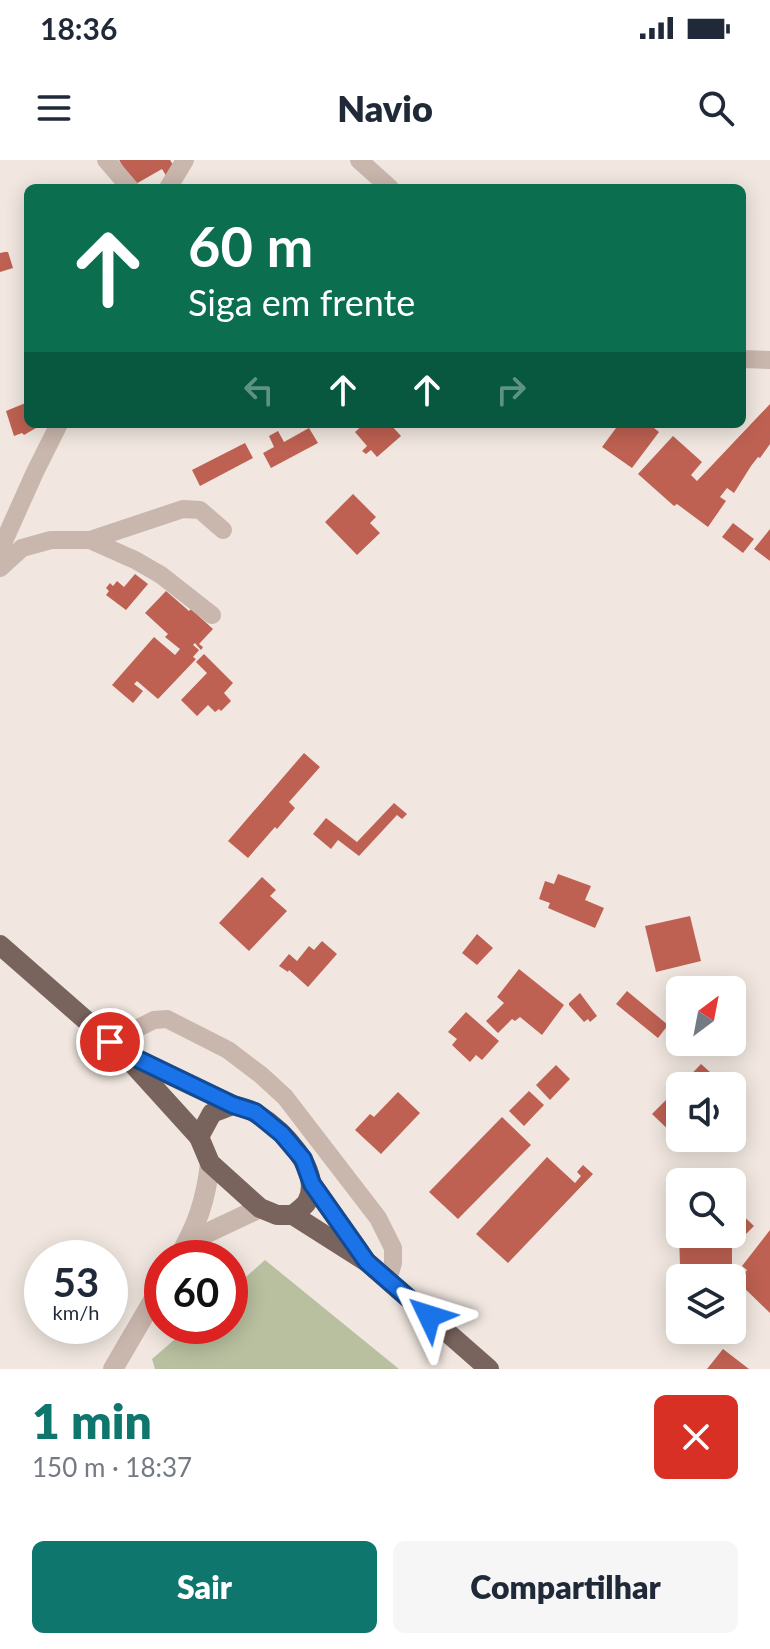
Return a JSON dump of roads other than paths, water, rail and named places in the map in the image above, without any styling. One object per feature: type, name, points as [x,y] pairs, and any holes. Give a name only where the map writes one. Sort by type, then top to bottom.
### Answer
[{"type":"main road","points":[[0,945],[115,1047],[199,1137],[210,1163],[260,1208],[277,1215],[293,1215],[367,1262],[489,1369]]},
{"type":"main road","points":[[115,1047],[233,1105],[255,1112],[282,1134],[303,1159],[312,1184],[367,1262]]},
{"type":"main road","points":[[199,1137],[212,1113],[233,1105]]},
{"type":"main road","points":[[293,1215],[307,1203],[312,1184]]},
{"type":"street","points":[[106,160],[127,184]]},
{"type":"street","points":[[170,184],[185,160]]},
{"type":"street","points":[[359,160],[386,184]]},
{"type":"street","points":[[746,359],[770,360]]},
{"type":"street","points":[[0,550],[57,428]]},
{"type":"street","points":[[0,568],[22,548],[51,540],[90,540],[183,509],[200,510],[223,530]]},
{"type":"street","points":[[90,540],[161,575],[212,615]]},
{"type":"street","points":[[115,1047],[154,1020],[167,1019],[228,1050],[261,1075],[285,1097],[378,1218],[393,1248],[388,1280]]},
{"type":"street","points":[[187,1240],[202,1209],[210,1163]]},
{"type":"street","points":[[198,1240],[260,1208]]},
{"type":"street","points":[[113,1369],[144,1316]]}]
